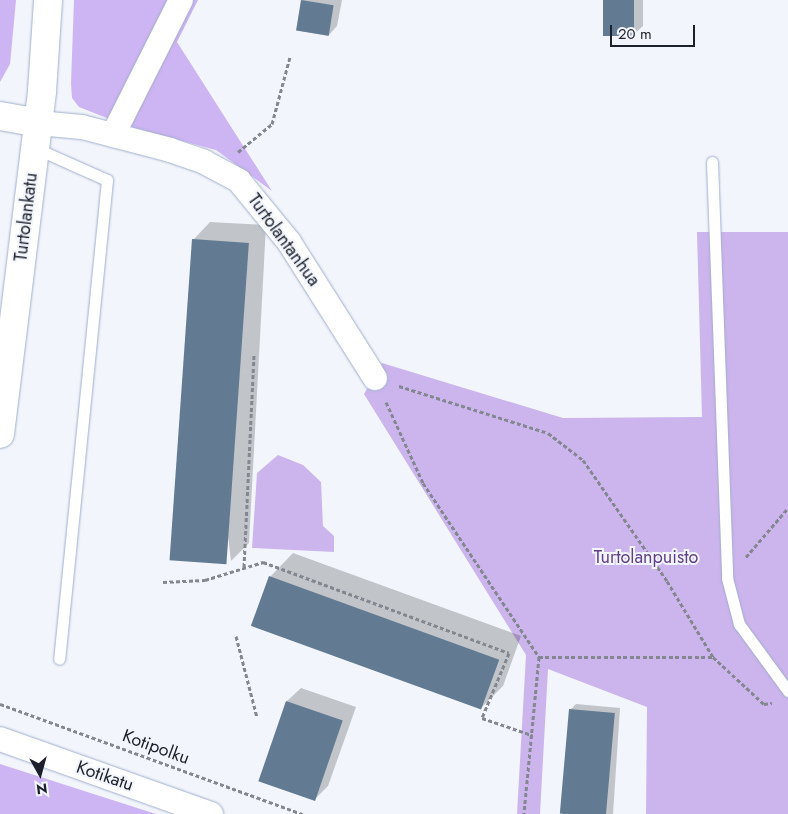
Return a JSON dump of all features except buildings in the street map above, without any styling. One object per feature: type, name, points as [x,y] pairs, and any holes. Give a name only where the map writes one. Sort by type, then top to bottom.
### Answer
[{"type":"main road","name":"Turtolankatu","points":[[0,434],[36,135],[48,0]]},
{"type":"main road","points":[[0,116],[36,135]]},
{"type":"street","points":[[113,135],[181,0]]},
{"type":"street","name":"Turtolantanhua","points":[[36,135],[113,135],[218,169],[239,181],[265,208],[375,378]]},
{"type":"street","name":"Kotikatu","points":[[0,740],[210,814]]},
{"type":"lane","points":[[36,135],[106,180],[59,659]]},
{"type":"lane","points":[[712,162],[727,578],[739,624],[788,691]]},
{"type":"path","points":[[218,169],[272,124],[290,57]]},
{"type":"path","points":[[244,568],[254,354]]},
{"type":"path","points":[[375,378],[548,433],[583,460],[668,581],[713,657],[764,704],[780,703]]},
{"type":"path","points":[[375,378],[423,482],[540,657],[524,814]]},
{"type":"path","points":[[727,578],[788,508]]},
{"type":"path","points":[[163,582],[205,580],[263,562],[509,652],[482,718],[532,735]]},
{"type":"path","points":[[236,636],[257,717]]},
{"type":"path","points":[[540,657],[713,657]]},
{"type":"path","name":"Kotipolku","points":[[0,704],[303,814]]},
{"type":"green space","name":"Turtolanpuisto","points":[[697,232],[788,232],[788,814],[646,814],[647,707],[548,669],[540,814],[517,814],[526,655],[364,394],[382,363],[563,418],[702,417]]},
{"type":"green space","points":[[278,455],[303,465],[321,482],[323,526],[334,536],[334,552],[252,548],[257,473]]},
{"type":"shaded area","points":[[0,0],[16,0],[10,64],[0,82]]},
{"type":"shaded area","points":[[74,0],[198,0],[177,42],[272,191],[216,150],[127,126],[79,107],[72,98],[71,83]]},
{"type":"shaded area","points":[[0,764],[156,814],[0,814]]}]
